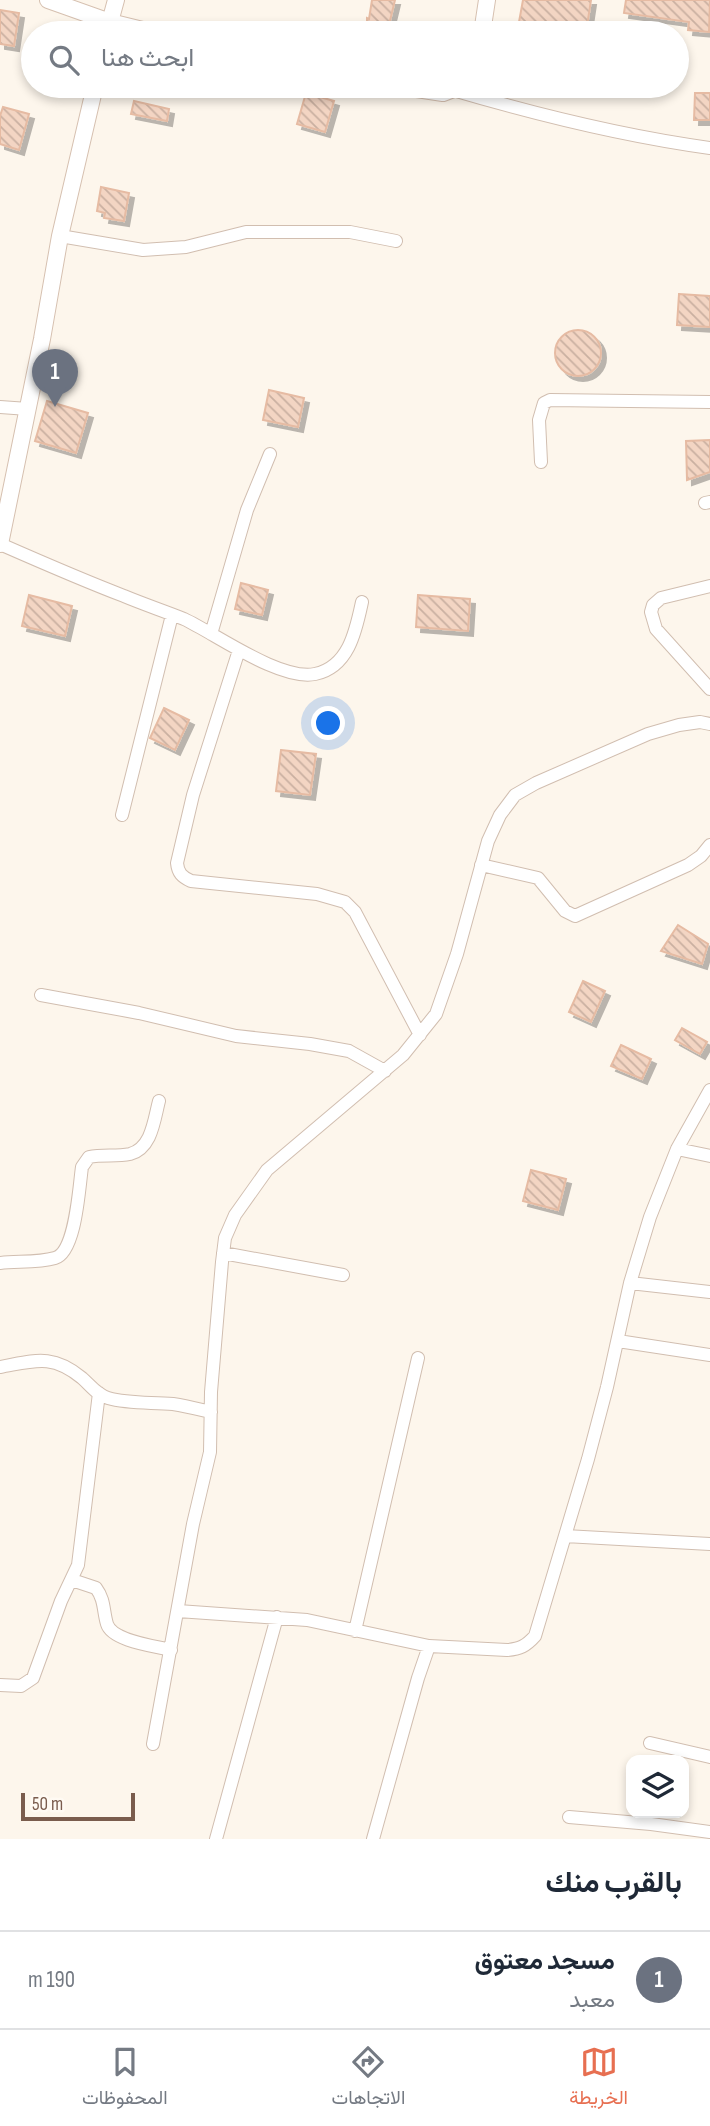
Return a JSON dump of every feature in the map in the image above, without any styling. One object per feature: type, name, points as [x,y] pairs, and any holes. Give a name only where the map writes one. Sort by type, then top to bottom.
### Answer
[{"type":"street","points":[[48,0],[94,21]]},
{"type":"street","points":[[111,21],[116,0]]},
{"type":"street","points":[[484,21],[487,0]]},
{"type":"street","points":[[92,98],[61,236],[0,544],[172,615],[239,650],[286,671],[302,675],[317,674],[343,656],[352,642],[362,602]]},
{"type":"street","points":[[488,98],[550,118],[650,140],[710,148]]},
{"type":"street","points":[[61,236],[143,250],[186,247],[246,232],[350,232],[396,241]]},
{"type":"street","points":[[541,462],[539,420],[544,403],[550,400],[710,402]]},
{"type":"street","points":[[0,407],[28,409]]},
{"type":"street","points":[[211,634],[247,510],[270,454]]},
{"type":"street","points":[[710,586],[661,598],[653,605],[651,612],[656,629],[710,689]]},
{"type":"street","points":[[122,815],[172,615]]},
{"type":"street","points":[[239,650],[192,795],[177,869],[184,878],[191,881],[317,894],[345,902],[355,912],[420,1035]]},
{"type":"street","points":[[153,1744],[210,1452],[223,1253],[225,1238],[235,1214],[267,1170],[385,1071],[436,1014],[481,864],[500,815],[515,795],[656,731],[691,723],[710,724]]},
{"type":"street","points":[[481,864],[538,878],[565,911],[575,916],[688,865],[710,845]]},
{"type":"street","points":[[41,995],[139,1013],[236,1036],[349,1051],[385,1071]]},
{"type":"street","points":[[178,1611],[307,1620],[429,1646],[507,1650],[527,1645],[535,1636],[588,1459],[630,1283],[650,1217],[677,1149],[710,1090]]},
{"type":"street","points":[[0,1263],[54,1258],[64,1252],[70,1241],[82,1167],[89,1157],[101,1154],[131,1154],[143,1147],[150,1137],[159,1101]]},
{"type":"street","points":[[677,1149],[710,1156]]},
{"type":"street","points":[[223,1253],[343,1275]]},
{"type":"street","points":[[630,1283],[710,1292]]},
{"type":"street","points":[[618,1341],[710,1355]]},
{"type":"street","points":[[355,1631],[418,1358]]},
{"type":"street","points":[[0,1367],[38,1359],[47,1360],[73,1371],[99,1394],[116,1400],[174,1405],[211,1412]]},
{"type":"street","points":[[0,1685],[22,1686],[33,1678],[61,1601],[78,1566],[99,1394]]},
{"type":"street","points":[[565,1536],[710,1544]]},
{"type":"street","points":[[72,1580],[96,1588],[103,1600],[108,1626],[115,1636],[171,1650]]},
{"type":"street","points":[[216,1839],[276,1617]]},
{"type":"street","points":[[373,1839],[429,1646]]},
{"type":"street","points":[[650,1743],[710,1757]]},
{"type":"street","points":[[569,1817],[710,1832]]},
{"type":"building","points":[[372,0],[395,0],[390,21],[367,21],[367,18],[369,19]]},
{"type":"building","points":[[523,0],[591,0],[588,21],[519,21]]},
{"type":"building","points":[[626,0],[710,0],[709,32],[689,30],[689,21],[624,13]]},
{"type":"building","points":[[0,10],[19,13],[14,46],[0,44]]},
{"type":"building","points":[[695,93],[710,93],[710,120],[694,120]]},
{"type":"building","points":[[305,98],[334,101],[325,132],[297,124]]},
{"type":"building","points":[[134,101],[169,109],[167,121],[131,114]]},
{"type":"building","points":[[3,107],[29,114],[19,150],[0,144],[0,116]]},
{"type":"building","points":[[101,187],[129,193],[124,221],[104,218],[105,213],[97,211]]},
{"type":"building","points":[[679,294],[710,296],[710,327],[677,325]]},
{"type":"building","points":[[578,330],[594,337],[601,353],[594,369],[578,376],[562,369],[555,353],[562,337]]},
{"type":"building","points":[[269,390],[304,398],[298,427],[263,420]]},
{"type":"building","points":[[47,401],[88,413],[76,453],[35,441]]},
{"type":"building","points":[[710,440],[710,472],[687,480],[686,441]]},
{"type":"building","points":[[241,583],[268,590],[262,615],[235,609]]},
{"type":"building","points":[[29,595],[72,606],[65,636],[22,626]]},
{"type":"building","points":[[418,595],[470,599],[468,631],[416,627]]},
{"type":"building","points":[[164,708],[189,720],[175,750],[150,738]]},
{"type":"building","points":[[281,750],[316,754],[310,795],[276,791]]},
{"type":"building","points":[[678,925],[708,944],[702,964],[661,951]]},
{"type":"building","points":[[583,981],[605,991],[591,1022],[569,1012]]},
{"type":"building","points":[[682,1028],[707,1042],[700,1054],[675,1040]]},
{"type":"building","points":[[621,1045],[651,1059],[642,1079],[611,1066]]},
{"type":"building","points":[[531,1170],[566,1179],[558,1210],[523,1201]]},
{"type":"place","name":"مسجد معتوق","points":[[55,407]]}]
